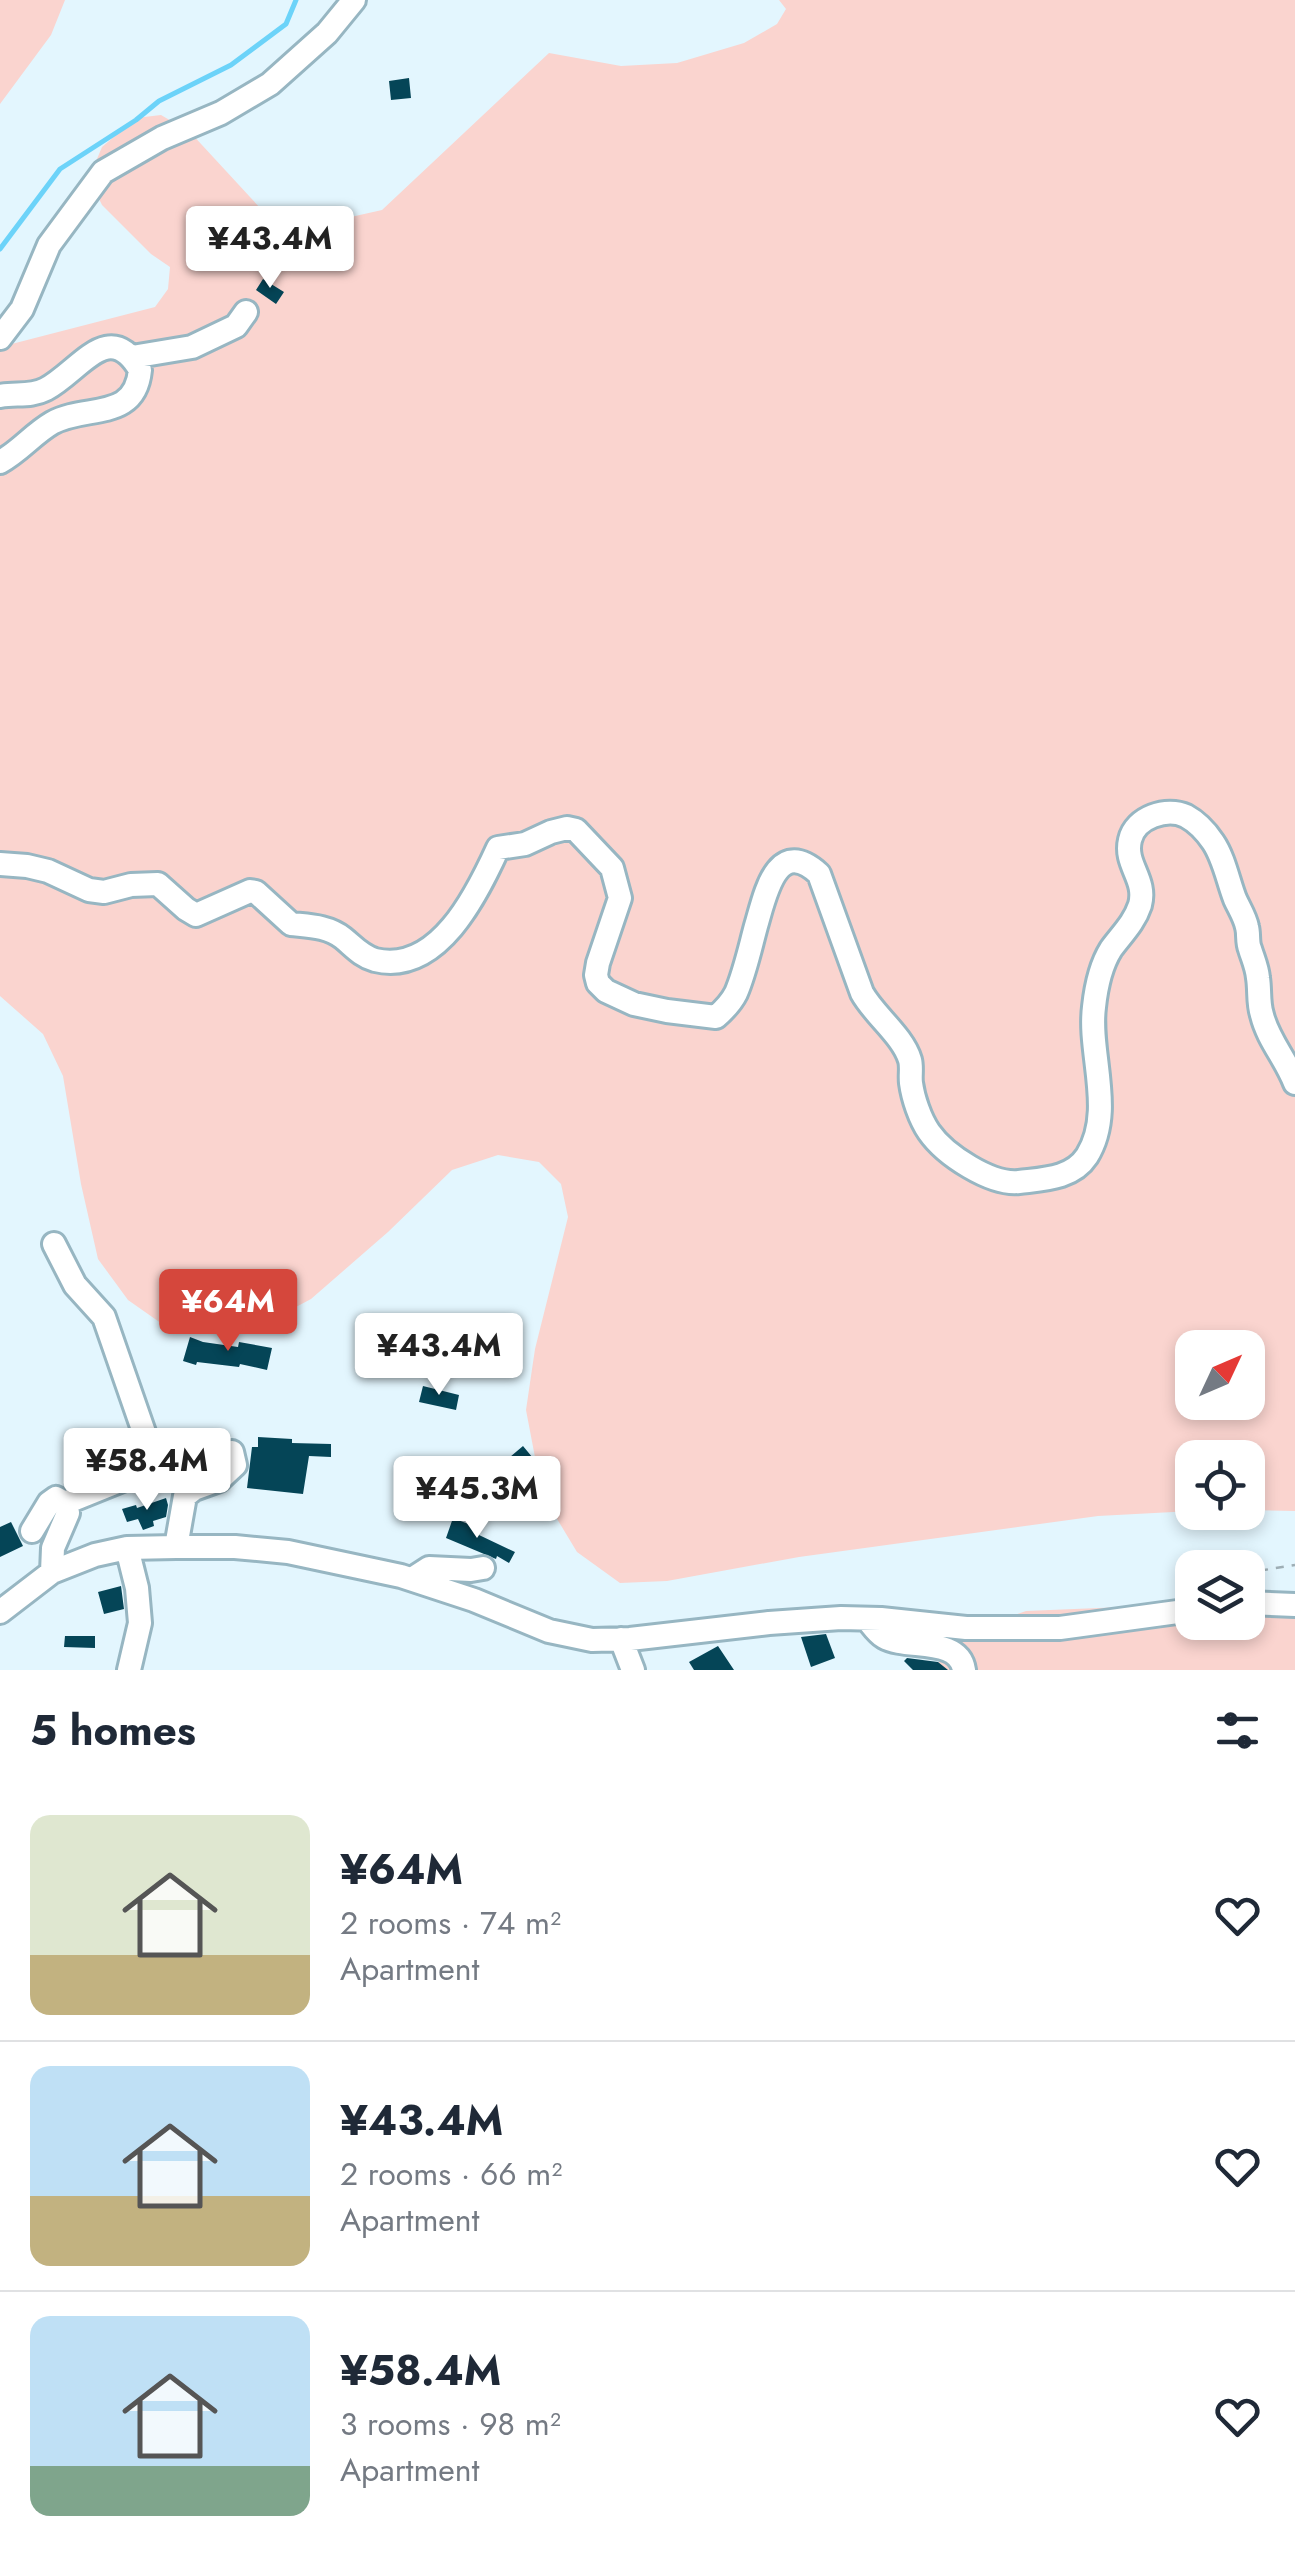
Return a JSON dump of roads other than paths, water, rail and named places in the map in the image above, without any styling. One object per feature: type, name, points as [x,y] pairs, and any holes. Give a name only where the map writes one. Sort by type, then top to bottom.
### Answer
[{"type":"street","points":[[0,338],[22,308],[49,245],[103,172],[270,84],[327,33],[354,0]]},
{"type":"street","points":[[132,356],[192,347],[236,326],[246,312]]},
{"type":"street","points":[[0,396],[32,395],[43,390],[103,347],[126,350],[140,370],[132,396],[120,406],[62,418],[0,462]]},
{"type":"street","points":[[0,864],[48,871],[90,890],[104,892],[130,884],[158,884],[196,915],[250,891],[256,892],[291,924],[330,930],[358,952],[374,960],[390,961],[412,958],[443,937],[460,919],[498,848],[525,844],[567,828],[576,830],[612,868],[620,898],[598,963],[598,983],[634,1004],[716,1017],[735,994],[767,886],[782,865],[793,861],[806,863],[818,874],[862,993],[910,1060],[911,1084],[926,1130],[953,1156],[992,1178],[1012,1182],[1055,1178],[1072,1170],[1085,1159],[1092,1144],[1099,1095],[1092,1018],[1096,988],[1109,952],[1134,922],[1143,888],[1130,858],[1130,839],[1145,819],[1172,813],[1185,816],[1202,828],[1216,846],[1248,927],[1267,1031],[1295,1083]]},
{"type":"street","points":[[54,1244],[75,1285],[104,1317],[154,1464],[65,1503]]},
{"type":"street","points":[[176,1547],[186,1496],[228,1473],[235,1465],[232,1452]]},
{"type":"street","points":[[32,1530],[49,1503],[56,1498],[65,1503],[68,1513],[54,1548],[52,1572]]},
{"type":"street","points":[[0,1612],[52,1572],[95,1555],[127,1548],[235,1547],[288,1552],[412,1579],[549,1630],[592,1640],[803,1620],[868,1619],[966,1628],[1060,1628],[1175,1612]]},
{"type":"street","points":[[127,1548],[137,1588],[140,1623],[129,1670]]},
{"type":"street","points":[[412,1579],[429,1568],[482,1568]]},
{"type":"street","points":[[1265,1604],[1295,1605]]},
{"type":"street","points":[[868,1619],[880,1636],[955,1654],[963,1662],[964,1670]]},
{"type":"street","points":[[621,1639],[633,1670]]},
{"type":"waterway","points":[[0,249],[60,169],[159,101],[231,65],[286,24],[296,0]]}]
